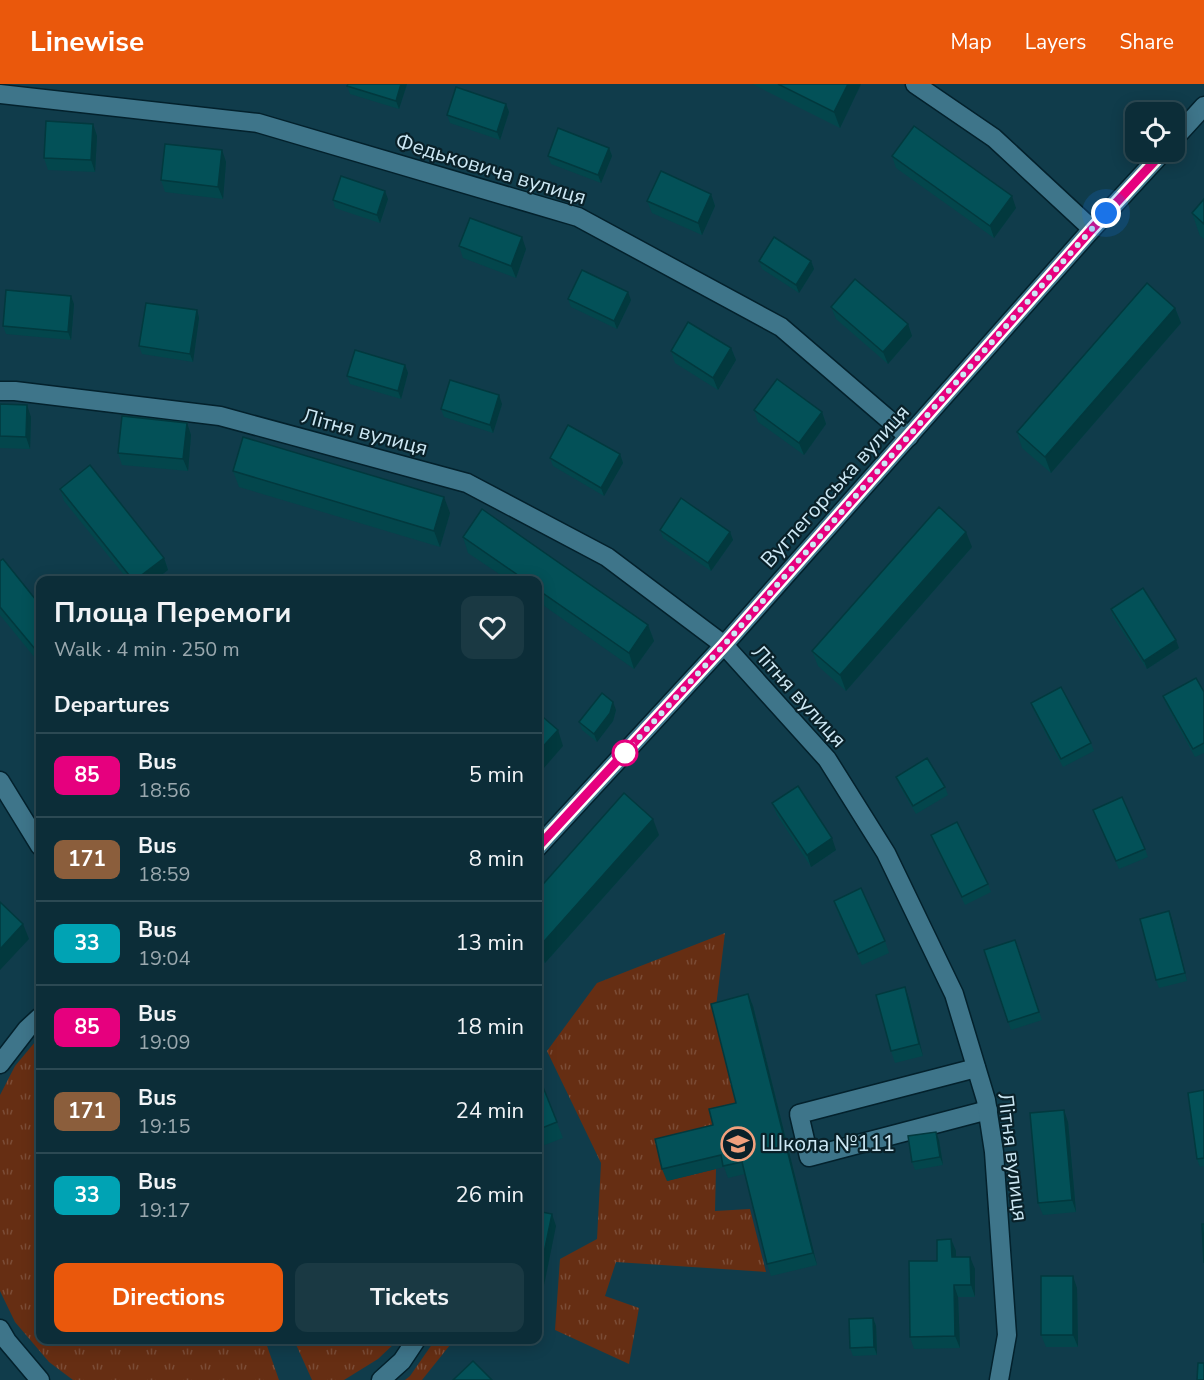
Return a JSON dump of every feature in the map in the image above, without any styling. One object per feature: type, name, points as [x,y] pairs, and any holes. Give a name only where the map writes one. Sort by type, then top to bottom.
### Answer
[{"type":"street","points":[[915,84],[994,138],[1092,229]]},
{"type":"street","name":"Федьковича вулиця","points":[[0,94],[258,123],[578,217],[781,327],[909,437]]},
{"type":"street","points":[[1185,127],[1204,106]]},
{"type":"street","name":"Вуглегорська вулиця","points":[[542,843],[724,645],[1154,162]]},
{"type":"street","name":"Літня вулиця","points":[[0,391],[220,417],[467,483],[607,557],[724,645],[827,759],[886,853],[954,994],[987,1110],[994,1152],[1007,1335],[999,1380]]},
{"type":"street","points":[[0,782],[36,840]]},
{"type":"street","points":[[0,1064],[36,1021]]},
{"type":"street","points":[[976,1068],[799,1114],[809,1157],[987,1110]]},
{"type":"street","points":[[0,1329],[7,1341],[40,1380]]},
{"type":"street","points":[[381,1380],[402,1361],[413,1344]]},
{"type":"green space","points":[[725,933],[715,1015],[740,1115],[667,1181],[716,1169],[715,1211],[750,1209],[766,1272],[616,1262],[605,1296],[639,1308],[629,1364],[555,1330],[560,1259],[597,1239],[601,1163],[547,1051],[597,983]]},
{"type":"green space","points":[[36,1041],[36,1344],[266,1344],[279,1380],[73,1380],[49,1362],[15,1322],[0,1291],[0,1095],[15,1066]]},
{"type":"green space","points":[[296,1344],[394,1344],[378,1359],[344,1380],[312,1380]]},
{"type":"green space","points":[[432,1344],[451,1344],[422,1380],[405,1380]]},
{"type":"building","points":[[348,84],[401,84],[396,101],[347,86]]},
{"type":"building","points":[[778,84],[848,84],[834,112]]},
{"type":"building","points":[[456,87],[506,104],[497,132],[447,115]]},
{"type":"building","points":[[46,121],[93,124],[91,160],[44,158]]},
{"type":"building","points":[[914,126],[1012,196],[990,226],[892,156]]},
{"type":"building","points":[[558,128],[609,148],[598,175],[548,156]]},
{"type":"building","points":[[165,144],[222,150],[218,187],[161,180]]},
{"type":"building","points":[[661,171],[711,194],[698,223],[647,201]]},
{"type":"building","points":[[341,176],[385,191],[377,215],[333,200]]},
{"type":"building","points":[[1204,199],[1204,224],[1192,213]]},
{"type":"building","points":[[470,218],[522,237],[511,266],[459,246]]},
{"type":"building","points":[[774,237],[811,261],[796,285],[759,261]]},
{"type":"building","points":[[582,270],[628,292],[614,321],[568,299]]},
{"type":"building","points":[[855,279],[908,324],[883,352],[831,307]]},
{"type":"building","points":[[1147,283],[1175,308],[1045,457],[1017,432]]},
{"type":"building","points":[[6,290],[71,296],[68,332],[3,326]]},
{"type":"building","points":[[146,303],[197,310],[190,354],[139,346]]},
{"type":"building","points":[[688,322],[731,348],[713,378],[671,351]]},
{"type":"building","points":[[355,350],[405,365],[398,391],[347,376]]},
{"type":"building","points":[[777,379],[822,412],[799,443],[754,410]]},
{"type":"building","points":[[450,380],[499,395],[490,425],[441,409]]},
{"type":"building","points":[[0,404],[27,405],[26,437],[0,436]]},
{"type":"building","points":[[122,416],[187,423],[183,459],[118,453]]},
{"type":"building","points":[[568,425],[620,454],[601,488],[550,458]]},
{"type":"building","points":[[243,437],[444,497],[434,531],[233,471]]},
{"type":"building","points":[[90,465],[164,558],[140,576],[130,576],[60,489]]},
{"type":"building","points":[[681,498],[730,532],[708,563],[660,530]]},
{"type":"building","points":[[939,507],[966,532],[840,675],[812,651]]},
{"type":"building","points":[[482,509],[648,625],[629,653],[542,592],[542,576],[519,576],[463,537]]},
{"type":"building","points":[[3,559],[36,600],[36,650],[0,607],[0,561]]},
{"type":"building","points":[[1143,588],[1176,640],[1144,661],[1111,609]]},
{"type":"building","points":[[1196,678],[1204,692],[1204,743],[1193,749],[1163,696]]},
{"type":"building","points":[[1061,687],[1091,743],[1061,759],[1031,703]]},
{"type":"building","points":[[602,693],[613,702],[610,713],[594,734],[579,722]]},
{"type":"building","points":[[542,716],[558,730],[542,748]]},
{"type":"building","points":[[927,758],[945,787],[913,806],[896,777]]},
{"type":"building","points":[[798,786],[832,838],[807,855],[772,803]]},
{"type":"building","points":[[624,793],[653,819],[542,944],[542,885]]},
{"type":"building","points":[[1122,797],[1145,849],[1116,861],[1093,810]]},
{"type":"building","points":[[957,822],[988,884],[962,897],[931,835]]},
{"type":"building","points":[[861,888],[885,941],[858,954],[834,901]]},
{"type":"building","points":[[0,902],[23,924],[0,949]]},
{"type":"building","points":[[1169,911],[1185,973],[1156,980],[1140,919]]},
{"type":"building","points":[[1015,940],[1039,1012],[1008,1022],[984,950]]},
{"type":"building","points":[[905,987],[919,1044],[891,1051],[876,995]]},
{"type":"building","name":"Школа №111","points":[[748,994],[813,1253],[767,1264],[742,1162],[723,1166],[721,1155],[662,1169],[655,1139],[713,1125],[709,1109],[736,1103],[711,1004]]},
{"type":"building","points":[[542,1084],[557,1122],[542,1128]]},
{"type":"building","points":[[1204,1090],[1204,1158],[1197,1159],[1188,1093]]},
{"type":"building","points":[[1064,1110],[1072,1200],[1038,1203],[1030,1113]]},
{"type":"building","points":[[936,1132],[940,1157],[912,1162],[908,1136]]},
{"type":"building","points":[[542,1212],[552,1214],[542,1263]]},
{"type":"building","points":[[1202,1224],[1204,1224],[1204,1263]]},
{"type":"building","points":[[951,1239],[952,1257],[970,1257],[971,1285],[954,1285],[955,1336],[910,1337],[909,1261],[937,1261],[937,1240]]},
{"type":"building","points":[[1041,1276],[1073,1276],[1073,1335],[1041,1335]]},
{"type":"building","points":[[873,1318],[874,1347],[850,1348],[849,1319]]},
{"type":"building","points":[[473,1361],[492,1380],[453,1380]]},
{"type":"building","points":[[1198,1363],[1204,1363],[1204,1380],[1197,1380]]},
{"type":"bus line","name":"85","points":[[542,843],[724,645],[1154,162]]},
{"type":"place","name":"Школа №111","points":[[738,1144]]},
{"type":"route","points":[[625,753],[724,645],[1106,213]]}]
